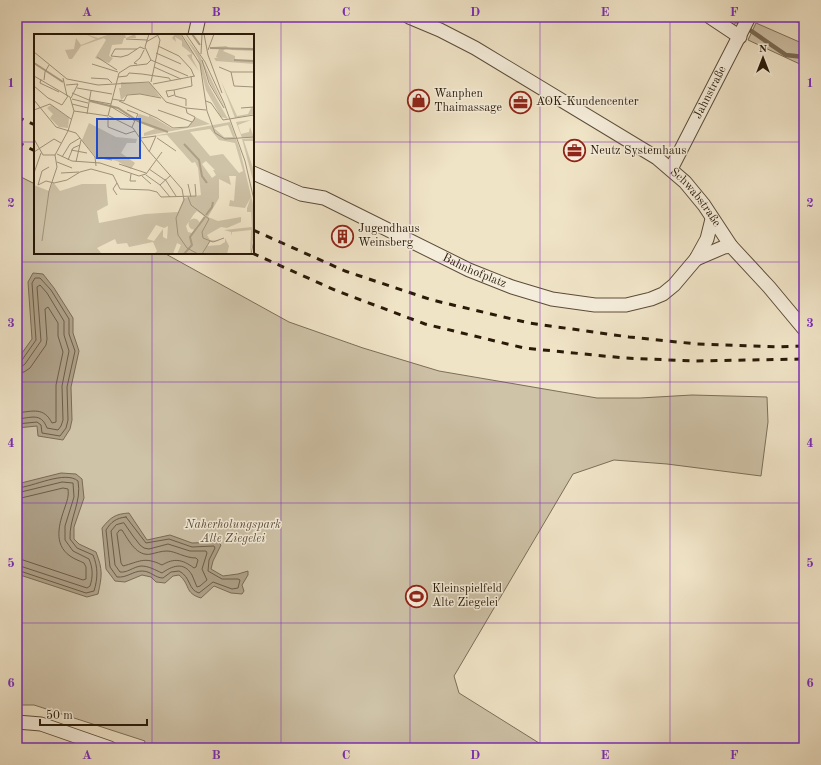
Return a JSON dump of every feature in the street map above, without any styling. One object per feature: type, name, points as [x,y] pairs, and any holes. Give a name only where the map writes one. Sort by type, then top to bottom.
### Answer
[{"type":"street","points":[[196,34],[199,17]]},
{"type":"street","name":"Schwabstraße","points":[[409,17],[445,32],[502,63],[657,158],[671,169],[685,182],[704,205],[731,246],[759,276],[804,329]]},
{"type":"street","points":[[710,17],[745,26]]},
{"type":"street","name":"Jahnstraße","points":[[671,169],[745,26]]},
{"type":"street","name":"Bahnhofplatz","points":[[254,173],[300,194],[324,198],[468,270],[512,287],[552,299],[596,306],[626,305],[651,299],[663,294],[674,285],[696,259],[707,239],[712,219]]},
{"type":"street","name":"Bahnhofplatz","points":[[696,259],[724,247],[731,246]]},
{"type":"street","points":[[17,722],[41,724],[110,748]]},
{"type":"green space","points":[[720,17],[738,17],[734,26]]},
{"type":"green space","points":[[786,17],[804,17],[804,25]]},
{"type":"green space","points":[[756,23],[804,44],[804,66],[748,40]]},
{"type":"green space","name":"Naherholungspark Alte Ziegelei","points":[[17,175],[34,184],[34,254],[166,254],[289,322],[363,348],[439,371],[597,398],[640,398],[692,395],[767,397],[768,422],[761,476],[667,464],[614,460],[573,474],[454,676],[459,693],[547,748],[143,748],[145,741],[34,705],[17,705]]},
{"type":"water","points":[[33,273],[43,274],[54,288],[73,318],[73,333],[79,351],[71,387],[72,420],[70,429],[63,440],[38,436],[37,426],[17,428],[17,360],[32,339],[28,282]]},
{"type":"water","points":[[61,473],[76,474],[82,479],[84,498],[74,527],[74,539],[79,544],[96,552],[101,568],[98,594],[87,597],[17,574],[17,484]]},
{"type":"water","points":[[129,513],[147,540],[170,535],[192,543],[218,542],[221,545],[213,561],[211,569],[223,576],[248,571],[248,575],[242,585],[244,591],[242,594],[231,593],[214,586],[201,598],[192,594],[179,575],[173,576],[165,583],[156,582],[151,577],[142,575],[125,582],[115,581],[106,569],[102,528],[114,517],[120,514]]},
{"type":"waterway","points":[[731,17],[786,55],[804,57]]},
{"type":"railway","points":[[17,117],[34,125]]},
{"type":"railway","points":[[17,142],[34,150]]},
{"type":"railway","points":[[254,230],[345,271],[432,300],[529,323],[629,337],[697,344],[778,347],[804,346]]},
{"type":"railway","points":[[254,254],[337,291],[425,324],[524,348],[624,358],[695,361],[804,359]]},
{"type":"place","name":"Wanphen Thaimassage","points":[[419,101]]},
{"type":"place","name":"AOK-Kundencenter","points":[[520,102]]},
{"type":"place","name":"Neutz Systemhaus","points":[[574,151]]},
{"type":"place","name":"Jugendhaus Weinsberg","points":[[342,236]]},
{"type":"place","name":"Kleinspielfeld Alte Ziegelei","points":[[416,596]]}]
